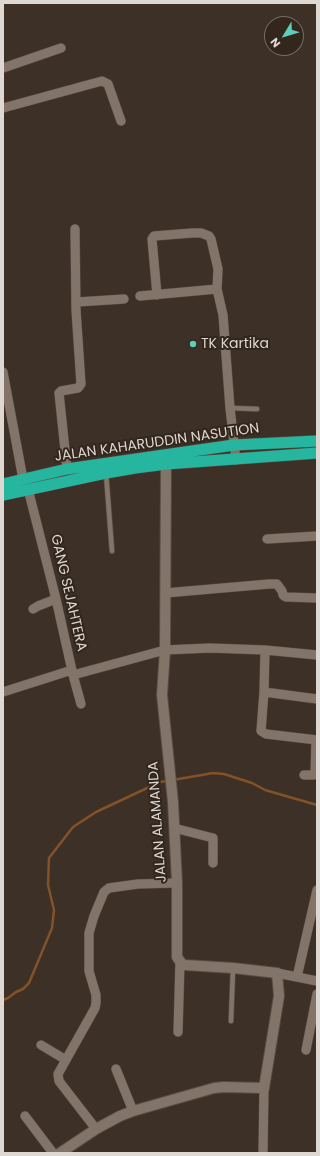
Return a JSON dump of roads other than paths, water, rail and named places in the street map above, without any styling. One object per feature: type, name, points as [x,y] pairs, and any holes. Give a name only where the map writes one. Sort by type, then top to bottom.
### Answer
[{"type":"highway","name":"JALAN KAHARUDDIN NASUTION","points":[[3,495],[26,484],[67,469],[234,445],[317,441]]},
{"type":"highway","name":"JALAN KAHARUDDIN NASUTION","points":[[3,484],[26,484],[166,464],[317,453]]},
{"type":"street","points":[[3,68],[61,48]]},
{"type":"street","points":[[3,108],[102,81],[108,84],[121,121]]},
{"type":"street","points":[[67,469],[59,393],[61,390],[78,388],[81,384],[75,229]]},
{"type":"street","points":[[157,295],[152,239],[154,236],[201,233],[210,237],[218,269],[217,289],[223,315],[230,408],[236,460]]},
{"type":"street","points":[[140,296],[217,289]]},
{"type":"street","points":[[77,302],[124,299]]},
{"type":"street","name":"GANG SEJAHTERA","points":[[3,372],[26,484],[56,599],[72,673],[82,704]]},
{"type":"street","name":"JALAN ALAMANDA","points":[[166,464],[165,650],[162,695],[172,786],[177,883],[177,957],[180,961]]},
{"type":"street","points":[[267,539],[317,536]]},
{"type":"street","points":[[165,593],[277,584],[283,595],[286,597],[317,598]]},
{"type":"street","points":[[33,609],[56,599]]},
{"type":"street","points":[[3,692],[165,650],[210,648],[265,650],[317,655]]},
{"type":"street","points":[[265,650],[262,732],[266,734],[317,740],[315,774],[304,776]]},
{"type":"street","points":[[264,692],[317,699]]},
{"type":"street","points":[[174,828],[213,838],[213,863]]},
{"type":"street","points":[[96,1129],[59,1081],[58,1074],[95,1008],[96,995],[90,975],[89,933],[94,916],[104,892],[113,886],[177,883]]},
{"type":"street","points":[[297,977],[317,890]]},
{"type":"street","points":[[180,961],[185,965],[277,972],[317,981]]},
{"type":"street","points":[[178,1032],[180,961]]},
{"type":"street","points":[[263,1153],[264,1088],[279,996],[277,972]]},
{"type":"street","points":[[306,1050],[317,994]]},
{"type":"street","points":[[41,1045],[66,1060]]},
{"type":"street","points":[[116,1069],[133,1111]]},
{"type":"street","points":[[60,1153],[96,1129],[133,1111],[214,1088],[264,1088]]},
{"type":"street","points":[[25,1116],[53,1153]]},
{"type":"lane","points":[[230,408],[257,409]]},
{"type":"lane","points":[[106,473],[112,551]]},
{"type":"lane","points":[[231,1021],[233,968]]},
{"type":"waterway","points":[[173,780],[213,773],[224,774],[252,783],[265,790],[317,805]]},
{"type":"waterway","points":[[3,1000],[23,989],[29,983],[52,928],[54,910],[48,885],[49,858],[73,827],[96,812],[160,782],[168,781]]},
{"type":"place","name":"TK Kartika","points":[[193,344]]}]
